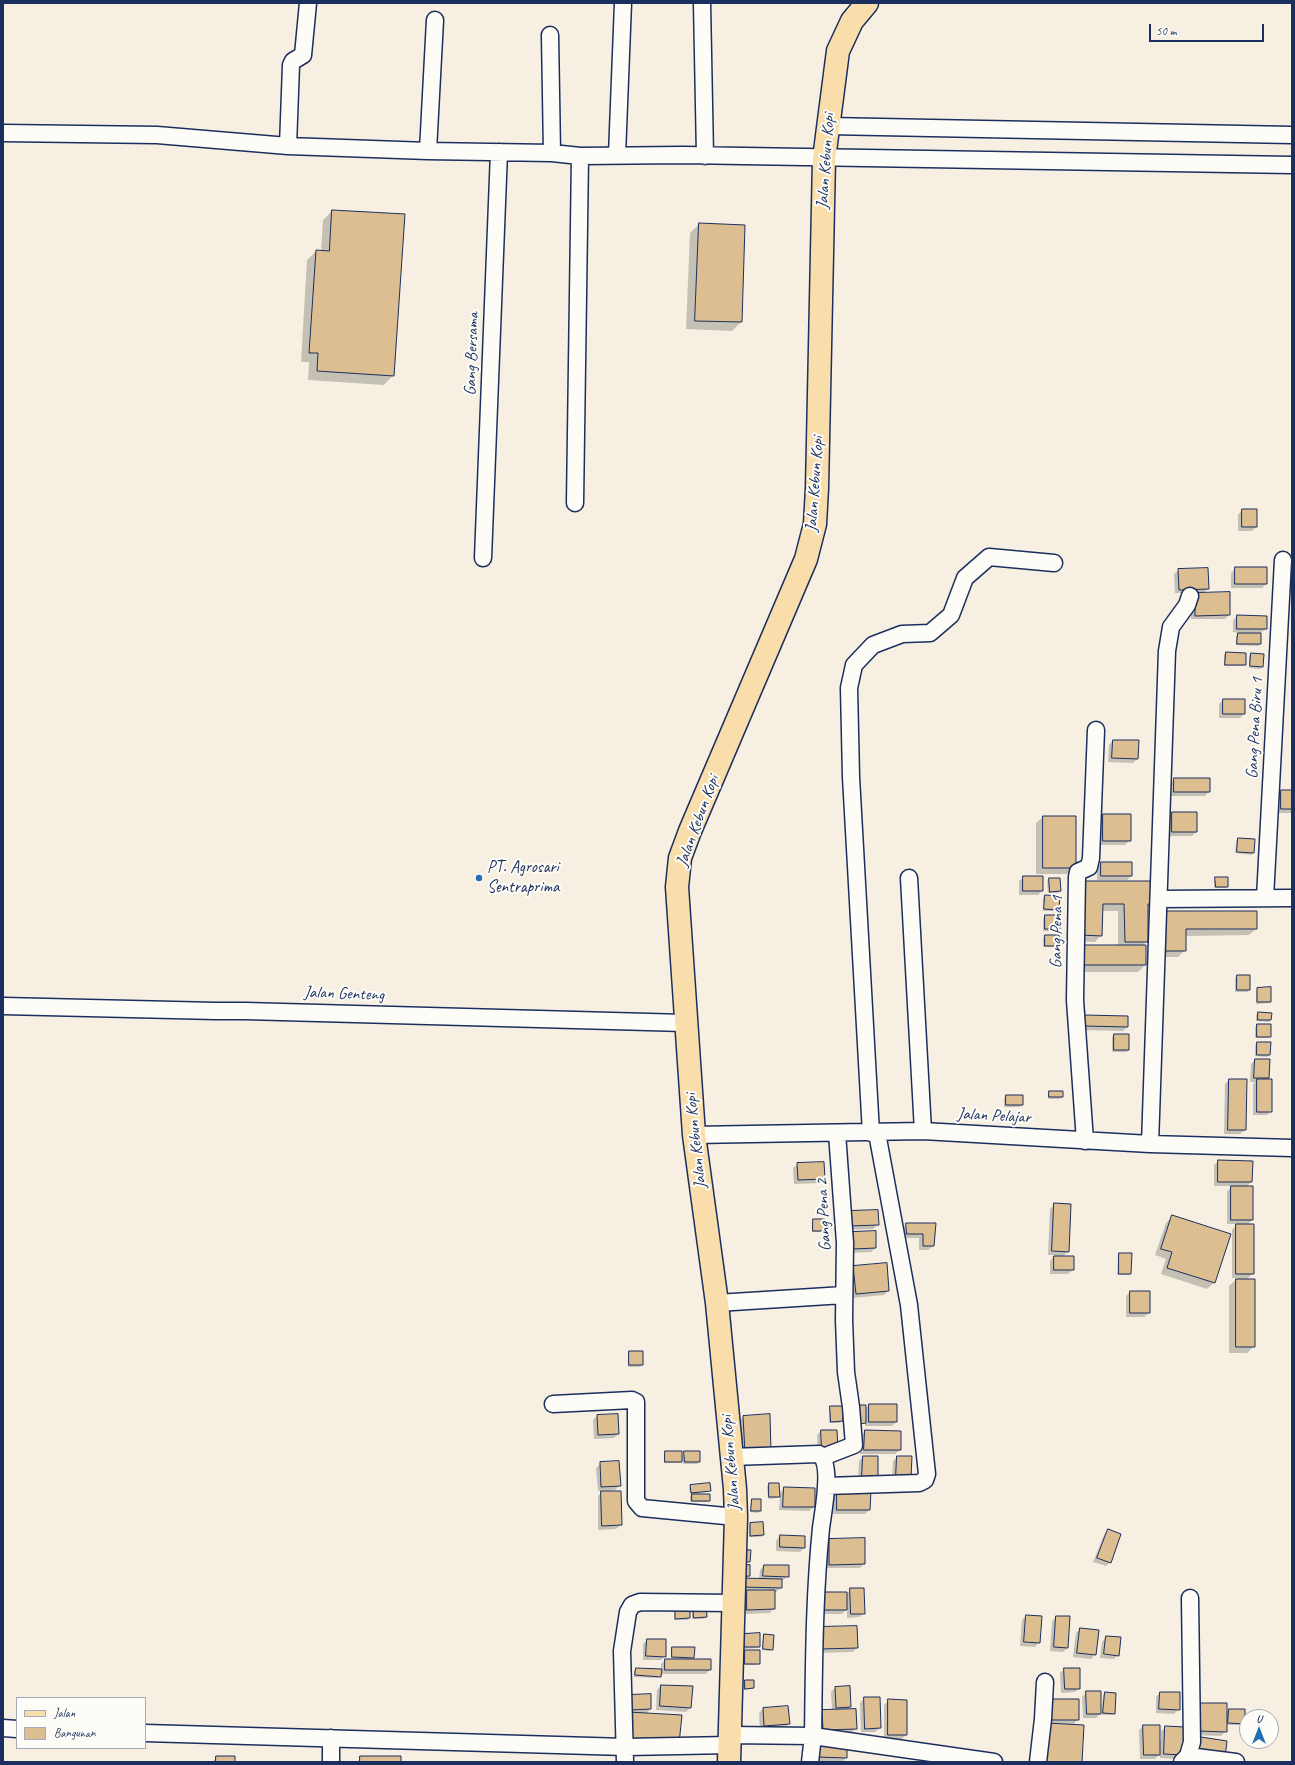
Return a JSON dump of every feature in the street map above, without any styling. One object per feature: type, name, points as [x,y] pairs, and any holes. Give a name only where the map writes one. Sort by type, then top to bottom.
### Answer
[{"type":"main road","name":"Jalan Kebun Kopi","points":[[730,1747],[736,1516],[717,1303],[694,1135],[685,1023],[677,887],[680,858],[693,824],[806,559],[815,524],[824,158],[838,51],[852,22],[868,3]]},
{"type":"street","points":[[288,146],[292,65],[293,61],[303,55],[308,3]]},
{"type":"street","points":[[617,155],[623,3]]},
{"type":"street","points":[[702,3],[705,156]]},
{"type":"street","points":[[428,151],[435,20]]},
{"type":"street","points":[[550,35],[552,153]]},
{"type":"street","points":[[828,126],[1292,135]]},
{"type":"street","points":[[3,133],[157,135],[288,146],[428,151],[552,153],[580,156],[617,155],[1292,164]]},
{"type":"street","name":"Gang Bersama","points":[[483,558],[499,152]]},
{"type":"street","points":[[575,503],[580,156]]},
{"type":"street","points":[[826,1486],[919,1483],[925,1480],[927,1474],[909,1305],[874,1132],[852,776],[849,688],[854,665],[873,645],[902,634],[930,633],[951,615],[965,578],[989,557],[1054,563]]},
{"type":"street","name":"Gang Pena Biru 1","points":[[1265,898],[1283,560]]},
{"type":"street","points":[[1150,1144],[1167,651],[1169,633],[1172,626],[1187,605],[1190,596]]},
{"type":"street","name":"Gang Pena 1","points":[[1085,1141],[1075,1000],[1077,877],[1078,872],[1089,867],[1091,858],[1096,730]]},
{"type":"street","points":[[909,878],[923,1131]]},
{"type":"street","points":[[1159,899],[1292,898]]},
{"type":"street","name":"Jalan Genteng","points":[[3,1006],[216,1011],[245,1010],[685,1023]]},
{"type":"street","name":"Jalan Pelajar","points":[[694,1135],[923,1131],[1150,1144],[1292,1148]]},
{"type":"street","name":"Gang Pena 2","points":[[823,1457],[854,1445],[846,1372],[844,1295],[845,1243],[837,1133]]},
{"type":"street","points":[[717,1303],[844,1295]]},
{"type":"street","points":[[553,1404],[632,1400],[636,1402],[636,1502],[638,1505],[642,1508],[736,1516]]},
{"type":"street","points":[[731,1457],[819,1454],[823,1457],[825,1462],[826,1486],[817,1566],[810,1762]]},
{"type":"street","points":[[1190,1598],[1192,1742],[1185,1759],[1236,1762]]},
{"type":"street","points":[[626,1754],[622,1651],[628,1612],[632,1605],[640,1602],[733,1602]]},
{"type":"street","points":[[1038,1762],[1043,1719],[1045,1682]]},
{"type":"street","points":[[3,1728],[16,1729]]},
{"type":"street","points":[[146,1732],[332,1738],[626,1754],[730,1747],[812,1736],[994,1762]]},
{"type":"street","points":[[330,1762],[332,1738]]},
{"type":"building","points":[[332,210],[405,214],[394,376],[317,371],[318,353],[309,353],[316,250],[329,251]]},
{"type":"building","points":[[699,223],[745,225],[742,322],[695,321]]},
{"type":"building","points":[[1242,509],[1257,509],[1257,527],[1242,527]]},
{"type":"building","points":[[1235,567],[1267,567],[1267,584],[1235,584]]},
{"type":"building","points":[[1208,568],[1209,589],[1179,590],[1178,569]]},
{"type":"building","points":[[1230,592],[1230,615],[1195,616],[1195,593]]},
{"type":"building","points":[[1237,615],[1267,616],[1267,629],[1237,629]]},
{"type":"building","points":[[1238,633],[1261,633],[1261,644],[1237,644]]},
{"type":"building","points":[[1226,652],[1246,653],[1246,665],[1225,665]]},
{"type":"building","points":[[1251,653],[1264,654],[1263,667],[1250,666]]},
{"type":"building","points":[[1223,699],[1245,699],[1245,714],[1223,714]]},
{"type":"building","points":[[1113,740],[1139,740],[1138,759],[1112,758]]},
{"type":"building","points":[[1174,778],[1210,778],[1210,792],[1174,792]]},
{"type":"building","points":[[1281,790],[1292,790],[1292,809],[1281,809]]},
{"type":"building","points":[[1172,812],[1197,812],[1197,832],[1172,832]]},
{"type":"building","points":[[1103,814],[1131,814],[1131,841],[1103,841]]},
{"type":"building","points":[[1043,816],[1076,816],[1076,868],[1043,868]]},
{"type":"building","points":[[1238,838],[1255,839],[1254,853],[1237,852]]},
{"type":"building","points":[[1101,862],[1132,862],[1132,876],[1101,876]]},
{"type":"building","points":[[1023,876],[1043,876],[1043,891],[1023,891]]},
{"type":"building","points":[[1215,877],[1228,877],[1228,887],[1216,887]]},
{"type":"building","points":[[1049,878],[1060,878],[1061,891],[1050,892]]},
{"type":"building","points":[[1082,881],[1151,881],[1151,904],[1148,904],[1148,942],[1125,942],[1124,904],[1103,904],[1102,936],[1080,935]]},
{"type":"building","points":[[1045,895],[1060,896],[1059,910],[1044,909]]},
{"type":"building","points":[[1166,911],[1257,911],[1257,929],[1186,929],[1186,951],[1166,951]]},
{"type":"building","points":[[1045,915],[1060,915],[1060,929],[1045,929]]},
{"type":"building","points":[[1045,935],[1059,935],[1059,946],[1045,946]]},
{"type":"building","points":[[1083,945],[1146,945],[1146,965],[1083,965]]},
{"type":"building","points":[[1237,975],[1250,975],[1250,990],[1237,990]]},
{"type":"building","points":[[1271,987],[1271,1002],[1257,1002],[1257,988]]},
{"type":"building","points":[[1258,1012],[1272,1013],[1271,1020],[1258,1020]]},
{"type":"building","points":[[1084,1015],[1128,1016],[1128,1027],[1084,1026]]},
{"type":"building","points":[[1257,1024],[1271,1024],[1271,1037],[1257,1037]]},
{"type":"building","points":[[1114,1034],[1129,1034],[1129,1050],[1114,1050]]},
{"type":"building","points":[[1257,1042],[1271,1042],[1270,1055],[1257,1055]]},
{"type":"building","points":[[1255,1059],[1270,1059],[1269,1078],[1254,1078]]},
{"type":"building","points":[[1229,1079],[1247,1079],[1246,1130],[1228,1130]]},
{"type":"building","points":[[1257,1079],[1272,1079],[1272,1112],[1257,1112]]},
{"type":"building","points":[[1049,1091],[1063,1091],[1063,1097],[1049,1097]]},
{"type":"building","points":[[1006,1095],[1023,1095],[1023,1105],[1006,1105]]},
{"type":"building","points":[[1218,1160],[1253,1161],[1252,1182],[1218,1182]]},
{"type":"building","points":[[824,1162],[825,1179],[798,1180],[797,1163]]},
{"type":"building","points":[[1231,1186],[1253,1186],[1253,1220],[1231,1220]]},
{"type":"building","points":[[1054,1203],[1071,1204],[1069,1252],[1052,1251]]},
{"type":"building","points":[[878,1210],[879,1225],[849,1226],[848,1211]]},
{"type":"building","points":[[1172,1215],[1231,1234],[1215,1283],[1167,1268],[1172,1252],[1161,1249]]},
{"type":"building","points":[[813,1219],[825,1219],[825,1231],[813,1231]]},
{"type":"building","points":[[906,1223],[936,1223],[934,1246],[923,1246],[923,1234],[907,1234]]},
{"type":"building","points":[[1236,1224],[1254,1224],[1254,1274],[1236,1274]]},
{"type":"building","points":[[876,1231],[876,1248],[853,1249],[853,1232]]},
{"type":"building","points":[[1119,1253],[1132,1253],[1131,1274],[1119,1274]]},
{"type":"building","points":[[1054,1256],[1074,1256],[1074,1270],[1054,1270]]},
{"type":"building","points":[[887,1263],[889,1291],[856,1294],[853,1266]]},
{"type":"building","points":[[1236,1279],[1255,1279],[1255,1347],[1236,1347]]},
{"type":"building","points":[[1130,1291],[1150,1291],[1150,1313],[1130,1313]]},
{"type":"building","points":[[629,1351],[643,1351],[643,1365],[629,1365]]},
{"type":"building","points":[[869,1404],[897,1404],[897,1422],[869,1422]]},
{"type":"building","points":[[857,1405],[866,1405],[866,1423],[858,1424]]},
{"type":"building","points":[[830,1406],[843,1406],[843,1421],[831,1422]]},
{"type":"building","points":[[618,1414],[619,1434],[598,1435],[597,1415]]},
{"type":"building","points":[[770,1414],[771,1452],[745,1453],[743,1416]]},
{"type":"building","points":[[821,1430],[837,1430],[838,1450],[822,1451]]},
{"type":"building","points":[[865,1430],[901,1431],[901,1450],[864,1450]]},
{"type":"building","points":[[665,1451],[682,1451],[682,1462],[665,1462]]},
{"type":"building","points":[[684,1451],[700,1451],[700,1462],[685,1462]]},
{"type":"building","points":[[863,1456],[878,1456],[878,1477],[862,1477]]},
{"type":"building","points":[[897,1456],[912,1456],[911,1478],[896,1477]]},
{"type":"building","points":[[619,1461],[621,1486],[601,1487],[600,1462]]},
{"type":"building","points":[[710,1483],[711,1491],[691,1493],[690,1485]]},
{"type":"building","points":[[769,1483],[779,1483],[780,1497],[769,1497]]},
{"type":"building","points":[[784,1487],[815,1488],[815,1507],[783,1507]]},
{"type":"building","points":[[837,1490],[871,1491],[870,1510],[837,1510]]},
{"type":"building","points":[[601,1491],[621,1491],[622,1525],[602,1526]]},
{"type":"building","points":[[692,1494],[710,1494],[710,1501],[692,1501]]},
{"type":"building","points":[[752,1499],[761,1499],[761,1511],[751,1511]]},
{"type":"building","points":[[763,1522],[764,1535],[750,1536],[750,1523]]},
{"type":"building","points":[[1108,1529],[1121,1534],[1111,1563],[1097,1558]]},
{"type":"building","points":[[780,1535],[805,1536],[805,1548],[780,1547]]},
{"type":"building","points":[[865,1538],[865,1564],[829,1565],[829,1539]]},
{"type":"building","points":[[736,1549],[751,1550],[750,1562],[736,1561]]},
{"type":"building","points":[[750,1565],[750,1576],[736,1577],[736,1566]]},
{"type":"building","points":[[764,1565],[789,1565],[789,1577],[763,1576]]},
{"type":"building","points":[[742,1578],[782,1579],[782,1588],[742,1587]]},
{"type":"building","points":[[850,1588],[864,1588],[865,1614],[851,1614]]},
{"type":"building","points":[[747,1590],[775,1590],[775,1609],[747,1610]]},
{"type":"building","points":[[823,1592],[847,1592],[847,1610],[822,1610]]},
{"type":"building","points":[[690,1604],[690,1618],[675,1619],[675,1605]]},
{"type":"building","points":[[693,1605],[706,1605],[707,1617],[694,1618]]},
{"type":"building","points":[[1026,1615],[1042,1616],[1040,1643],[1024,1642]]},
{"type":"building","points":[[1056,1616],[1070,1616],[1068,1648],[1054,1647]]},
{"type":"building","points":[[857,1626],[858,1648],[819,1649],[818,1627]]},
{"type":"building","points":[[1080,1628],[1099,1630],[1096,1655],[1077,1653]]},
{"type":"building","points":[[760,1633],[760,1647],[744,1647],[744,1634]]},
{"type":"building","points":[[764,1634],[774,1635],[773,1650],[763,1649]]},
{"type":"building","points":[[1106,1636],[1121,1637],[1119,1656],[1104,1654]]},
{"type":"building","points":[[647,1639],[666,1639],[666,1657],[646,1656]]},
{"type":"building","points":[[672,1647],[695,1647],[694,1658],[672,1657]]},
{"type":"building","points":[[745,1650],[760,1650],[760,1664],[745,1664]]},
{"type":"building","points":[[665,1659],[711,1659],[711,1670],[665,1670]]},
{"type":"building","points":[[636,1668],[662,1669],[661,1677],[635,1675]]},
{"type":"building","points":[[1064,1668],[1080,1668],[1080,1689],[1065,1689]]},
{"type":"building","points":[[745,1680],[754,1680],[754,1688],[745,1689]]},
{"type":"building","points":[[661,1685],[693,1686],[691,1708],[660,1706]]},
{"type":"building","points":[[850,1686],[851,1707],[836,1708],[835,1687]]},
{"type":"building","points":[[1086,1691],[1101,1691],[1101,1714],[1087,1714]]},
{"type":"building","points":[[1105,1692],[1116,1693],[1115,1714],[1103,1713]]},
{"type":"building","points":[[1160,1692],[1180,1692],[1180,1710],[1159,1709]]},
{"type":"building","points":[[651,1694],[651,1709],[630,1710],[630,1695]]},
{"type":"building","points":[[864,1697],[880,1697],[881,1728],[865,1729]]},
{"type":"building","points":[[888,1699],[907,1700],[907,1735],[888,1735]]},
{"type":"building","points":[[1048,1699],[1079,1699],[1079,1720],[1048,1720]]},
{"type":"building","points":[[1198,1703],[1227,1703],[1227,1732],[1197,1731]]},
{"type":"building","points":[[788,1706],[790,1724],[764,1726],[763,1708]]},
{"type":"building","points":[[856,1709],[857,1729],[823,1730],[822,1710]]},
{"type":"building","points":[[1229,1709],[1239,1709],[1239,1724],[1228,1723]]},
{"type":"building","points":[[628,1712],[682,1715],[679,1744],[631,1744]]},
{"type":"building","points":[[1046,1723],[1084,1725],[1082,1762],[1044,1762]]},
{"type":"building","points":[[1143,1725],[1160,1725],[1160,1755],[1144,1755]]},
{"type":"building","points":[[1165,1726],[1185,1727],[1183,1755],[1164,1754]]},
{"type":"building","points":[[1201,1737],[1227,1741],[1225,1758],[1199,1754]]},
{"type":"building","points":[[817,1744],[847,1745],[847,1758],[817,1757]]},
{"type":"building","points":[[216,1756],[235,1756],[235,1762],[216,1762]]},
{"type":"building","points":[[360,1756],[401,1756],[401,1762],[360,1762]]},
{"type":"place","name":"PT. Agrosari Sentraprima","points":[[479,878]]}]
